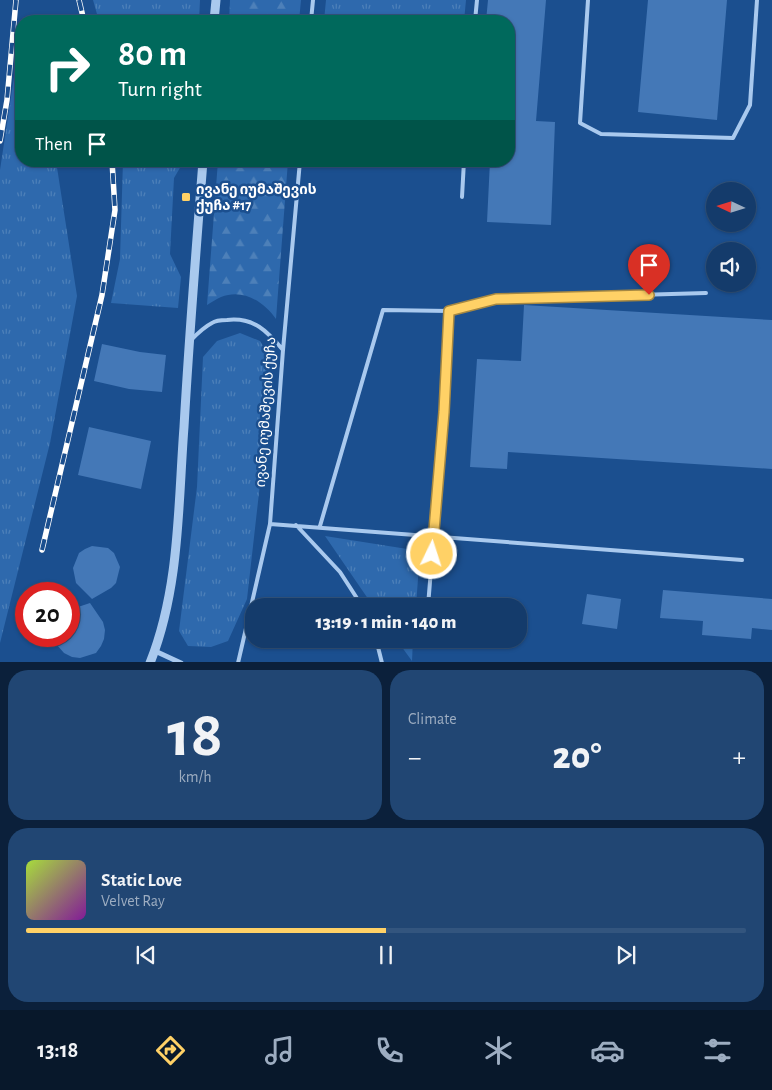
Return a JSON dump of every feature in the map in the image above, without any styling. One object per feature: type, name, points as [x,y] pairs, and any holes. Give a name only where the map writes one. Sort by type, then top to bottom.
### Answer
[{"type":"street","points":[[215,15],[216,0]]},
{"type":"street","points":[[150,662],[155,650],[171,585],[176,549],[203,167]]},
{"type":"street","points":[[155,650],[181,662]]},
{"type":"lane","points":[[312,15],[313,0]]},
{"type":"lane","points":[[476,15],[477,0]]},
{"type":"lane","points":[[588,0],[580,123],[601,134],[733,138],[750,105],[757,0]]},
{"type":"lane","name":"ივანე იუმაშევის ქუჩა","points":[[238,662],[270,524],[299,167]]},
{"type":"lane","points":[[462,196],[464,167]]},
{"type":"lane","points":[[320,526],[383,310],[449,311],[496,299],[706,293]]},
{"type":"lane","points":[[429,598],[444,412],[449,311]]},
{"type":"lane","points":[[189,342],[202,329],[214,322],[242,319],[255,324],[270,334],[283,350]]},
{"type":"lane","points":[[270,524],[320,526],[433,537],[742,560]]},
{"type":"lane","points":[[296,526],[340,572],[357,598]]},
{"type":"lane","points":[[378,648],[382,662]]},
{"type":"green space","points":[[93,0],[200,0],[199,15],[97,15]]},
{"type":"green space","points":[[230,0],[301,0],[300,15],[229,15]]},
{"type":"green space","points":[[326,0],[466,0],[465,15],[325,15]]},
{"type":"green space","points":[[15,70],[15,167],[57,167],[77,296],[50,443],[0,643],[0,170]]},
{"type":"green space","points":[[123,167],[180,167],[174,178],[170,254],[181,277],[178,308],[111,303],[120,259]]},
{"type":"green space","points":[[218,167],[288,167],[276,319],[259,302],[237,294],[219,298],[207,305]]},
{"type":"green space","points":[[240,333],[260,341],[271,359],[272,378],[247,598],[245,598],[245,603],[228,641],[211,647],[188,646],[179,631],[197,487],[203,357],[217,341]]},
{"type":"green space","points":[[325,536],[420,551],[417,598],[368,598]]},
{"type":"green space","points":[[403,648],[413,648],[412,661]]},
{"type":"building","points":[[488,0],[546,0],[536,121],[555,122],[551,225],[487,222],[490,167],[515,167],[515,15],[487,15]]},
{"type":"building","points":[[648,0],[727,0],[717,120],[638,112]]},
{"type":"building","points":[[524,305],[772,320],[772,469],[508,452],[507,469],[470,467],[477,359],[521,361]]},
{"type":"building","points":[[102,344],[166,355],[162,392],[129,389],[94,381]]},
{"type":"building","points":[[89,427],[151,441],[141,489],[78,475]]},
{"type":"building","points":[[92,546],[108,548],[114,553],[120,567],[116,583],[92,599],[80,587],[80,582],[76,582],[73,568],[79,553]]},
{"type":"building","points":[[663,590],[772,599],[772,630],[752,628],[751,639],[702,635],[703,621],[660,618]]},
{"type":"building","points":[[587,594],[621,599],[617,629],[582,624]]},
{"type":"building","points":[[90,603],[103,622],[105,630],[104,639],[96,653],[80,658],[64,653],[59,647],[80,647],[80,606]]},
{"type":"railway","points":[[0,141],[7,100],[16,0]]},
{"type":"railway","points":[[79,0],[83,15]]},
{"type":"railway","points":[[42,550],[102,295],[115,210],[112,167]]},
{"type":"place","name":"ივანე იუმაშევის ქუჩა #17","points":[[186,197]]},
{"type":"route","points":[[432,554],[444,412],[449,311],[496,299],[649,295]]}]
